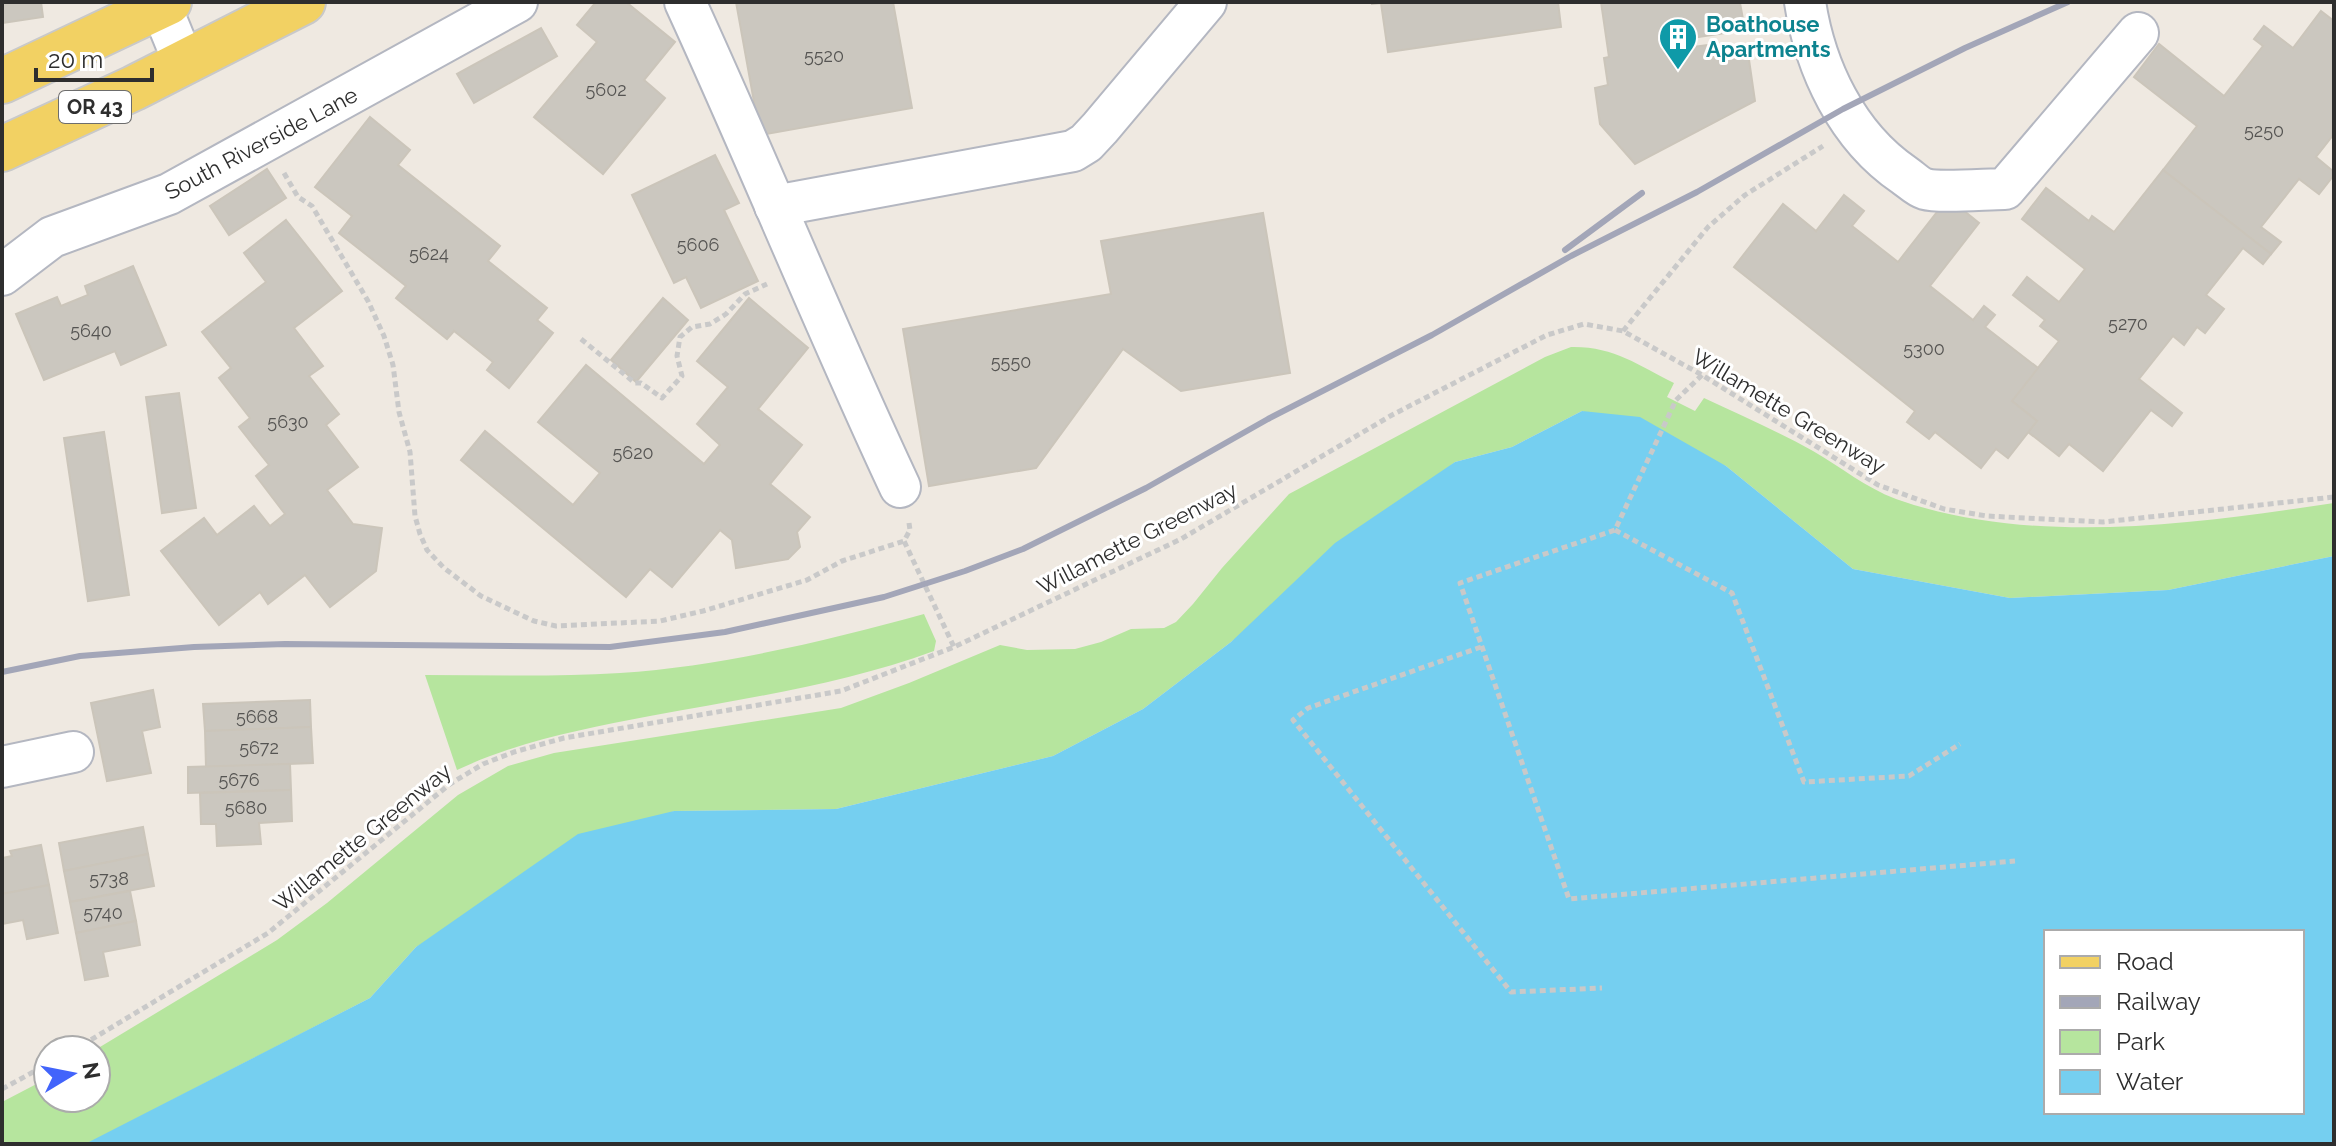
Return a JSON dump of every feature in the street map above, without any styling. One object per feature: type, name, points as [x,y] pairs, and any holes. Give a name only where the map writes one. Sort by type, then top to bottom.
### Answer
[{"type":"main road","name":"OR 43","points":[[2,149],[184,63],[303,2]]},
{"type":"main road","points":[[2,81],[163,4]]},
{"type":"street","name":"South Riverside Lane","points":[[2,275],[52,237],[169,194],[517,2]]},
{"type":"street","points":[[685,2],[900,487]]},
{"type":"street","points":[[775,206],[1073,151],[1100,128],[1206,2]]},
{"type":"street","points":[[1805,2],[1825,79],[1855,126],[1892,167],[1924,189],[2005,189],[2138,33]]},
{"type":"street","points":[[163,4],[184,63]]},
{"type":"street","points":[[2,767],[73,752]]},
{"type":"path","points":[[1623,331],[1708,227],[1745,195],[1855,126]]},
{"type":"path","points":[[265,142],[298,197],[312,206],[368,301],[384,336],[393,365],[399,412],[410,452],[415,516],[427,550],[444,568],[481,596],[534,621],[556,626],[660,621],[807,580],[842,561],[904,541]]},
{"type":"path","points":[[581,339],[635,383],[641,383],[662,398],[682,376],[677,356],[680,337],[692,327],[710,324],[726,314],[745,294],[771,282]]},
{"type":"path","name":"Willamette Greenway","points":[[101,1034],[268,933],[450,784],[483,764],[564,738],[841,691],[954,647],[1181,539],[1392,415],[1547,335],[1584,324],[1623,331],[1702,375],[1878,485],[1944,509],[1987,516],[2103,522],[2334,497]]},
{"type":"path","points":[[1702,375],[1676,400],[1615,530],[1460,583],[1569,899],[2015,861]]},
{"type":"path","points":[[1615,530],[1732,593],[1804,782],[1909,776],[1960,744]]},
{"type":"path","points":[[917,568],[954,647]]},
{"type":"path","points":[[1481,647],[1308,708],[1293,720],[1511,992],[1602,988]]},
{"type":"path","points":[[2,1089],[32,1073]]},
{"type":"green space","points":[[1571,347],[1613,353],[1674,383],[1667,397],[1695,411],[1704,398],[1799,444],[1885,494],[1948,514],[2002,523],[2114,527],[2226,518],[2334,503],[2334,556],[2168,590],[2010,598],[1853,569],[1726,466],[1582,411],[1512,447],[1455,462],[1143,709],[1053,756],[836,809],[674,811],[416,947],[370,998],[93,1141],[85,1144],[2,1144],[2,1102],[32,1086],[32,1114],[112,1114],[112,1040],[277,940],[458,795],[508,766],[554,753],[841,708],[1000,645],[1027,650],[1075,649],[1131,629],[1164,628],[1176,622],[1193,604],[1289,494],[1545,357]]},
{"type":"green space","points":[[924,614],[936,641],[934,651],[899,663],[793,690],[552,737],[504,751],[457,770],[425,675],[571,675],[659,670],[774,651]]},
{"type":"water","points":[[1582,411],[1640,417],[1726,466],[1853,569],[2010,598],[2168,590],[2334,556],[2334,1144],[85,1144],[370,998],[416,947],[578,834],[674,811],[836,809],[1053,756],[1143,709],[1231,642],[1335,543],[1455,462],[1512,447]]},
{"type":"building","points":[[2,2],[41,2],[43,17],[2,23]]},
{"type":"building","points":[[596,2],[626,2],[675,42],[644,80],[665,98],[603,174],[534,117],[597,42],[577,25]]},
{"type":"building","points":[[736,2],[893,2],[912,108],[760,135]]},
{"type":"building","points":[[1372,2],[1558,2],[1561,27],[1388,52],[1381,3]]},
{"type":"building","name":"Boathouse Apartments","points":[[1601,2],[1740,3],[1745,30],[1692,38],[1693,47],[1707,45],[1709,52],[1747,46],[1755,101],[1635,164],[1600,124],[1595,88],[1608,85],[1604,58],[1609,57]]},
{"type":"building","points":[[2321,11],[2334,21],[2334,134],[2316,157],[2334,175],[2319,194],[2299,179],[2261,227],[2281,242],[2271,254],[2163,170],[2197,126],[2134,77],[2159,44],[2224,96],[2263,46],[2254,39],[2264,26],[2293,48]]},
{"type":"building","points":[[541,28],[557,56],[474,103],[457,74]]},
{"type":"building","points":[[370,117],[410,150],[398,165],[500,246],[488,261],[547,308],[537,320],[553,333],[509,388],[487,370],[493,362],[454,331],[447,339],[396,298],[406,286],[339,233],[352,216],[315,187]]},
{"type":"building","points":[[715,155],[739,203],[724,210],[758,281],[701,308],[686,277],[674,283],[632,195]]},
{"type":"building","points":[[267,169],[286,198],[229,235],[210,206]]},
{"type":"building","points":[[2163,170],[2271,254],[2263,264],[2243,248],[2206,295],[2224,309],[2205,333],[2197,327],[2184,345],[2173,336],[2139,379],[2182,413],[2172,426],[2151,410],[2103,471],[2069,444],[2059,456],[2028,432],[2037,421],[2012,401],[2059,341],[2040,326],[2045,320],[2013,295],[2027,277],[2059,302],[2085,269],[2022,219],[2046,188],[2089,221],[2092,216],[2114,232]]},
{"type":"building","points":[[1844,195],[1864,211],[1852,226],[1898,262],[1948,198],[1979,223],[1930,286],[1973,320],[1984,306],[1995,315],[1985,327],[2038,368],[2012,401],[2037,421],[2008,458],[1996,449],[1981,468],[1935,432],[1929,439],[1907,422],[1915,411],[1734,267],[1783,204],[1816,231]]},
{"type":"building","points":[[1263,213],[1290,373],[1181,391],[1123,349],[1036,468],[929,486],[903,329],[1111,294],[1101,241]]},
{"type":"building","points":[[286,220],[342,291],[294,328],[323,366],[309,376],[339,414],[326,425],[358,467],[327,490],[353,524],[382,528],[376,571],[330,607],[305,575],[268,604],[260,592],[219,625],[161,551],[204,518],[217,535],[254,506],[270,526],[285,514],[256,476],[269,465],[239,427],[250,418],[219,378],[231,368],[202,332],[266,282],[244,253]]},
{"type":"building","points":[[133,266],[166,345],[121,365],[115,351],[44,380],[16,314],[57,297],[61,306],[88,295],[85,286]]},
{"type":"building","points":[[663,298],[688,320],[636,382],[611,360]]},
{"type":"building","points":[[749,298],[808,348],[758,409],[802,445],[770,484],[810,517],[797,532],[800,547],[788,559],[736,568],[732,540],[720,530],[672,587],[650,569],[626,597],[461,460],[485,431],[573,505],[600,473],[538,422],[586,365],[704,464],[720,445],[697,424],[728,387],[697,361]]},
{"type":"building","points":[[179,393],[196,508],[162,513],[146,397]]},
{"type":"building","points":[[104,432],[129,595],[88,601],[64,438]]},
{"type":"building","points":[[153,690],[160,727],[142,731],[151,773],[107,781],[91,703]]},
{"type":"building","points":[[310,700],[311,727],[205,731],[203,704]]},
{"type":"building","points":[[311,727],[313,763],[206,767],[205,731]]},
{"type":"building","points":[[290,764],[291,790],[188,793],[188,767]]},
{"type":"building","points":[[291,790],[292,821],[259,823],[261,844],[217,846],[216,824],[201,824],[200,793]]},
{"type":"building","points":[[143,827],[148,854],[64,871],[59,843]]},
{"type":"building","points":[[41,845],[49,885],[2,894],[2,858],[12,856],[10,851]]},
{"type":"building","points":[[148,854],[154,886],[70,902],[64,871]]},
{"type":"building","points":[[49,885],[58,933],[27,939],[23,920],[2,924],[2,894]]},
{"type":"building","points":[[130,891],[136,921],[76,933],[70,902]]},
{"type":"building","points":[[136,921],[140,945],[103,952],[108,976],[85,980],[76,933]]},
{"type":"railway","points":[[2,672],[80,656],[194,647],[285,644],[610,647],[725,632],[884,597],[965,571],[1023,549],[1146,488],[1268,419],[1432,335],[1571,256],[1697,192],[1843,109],[1965,48],[2068,2]]},
{"type":"railway","points":[[1565,250],[1642,193]]},
{"type":"place","name":"Boathouse Apartments","points":[[1678,71]]}]
